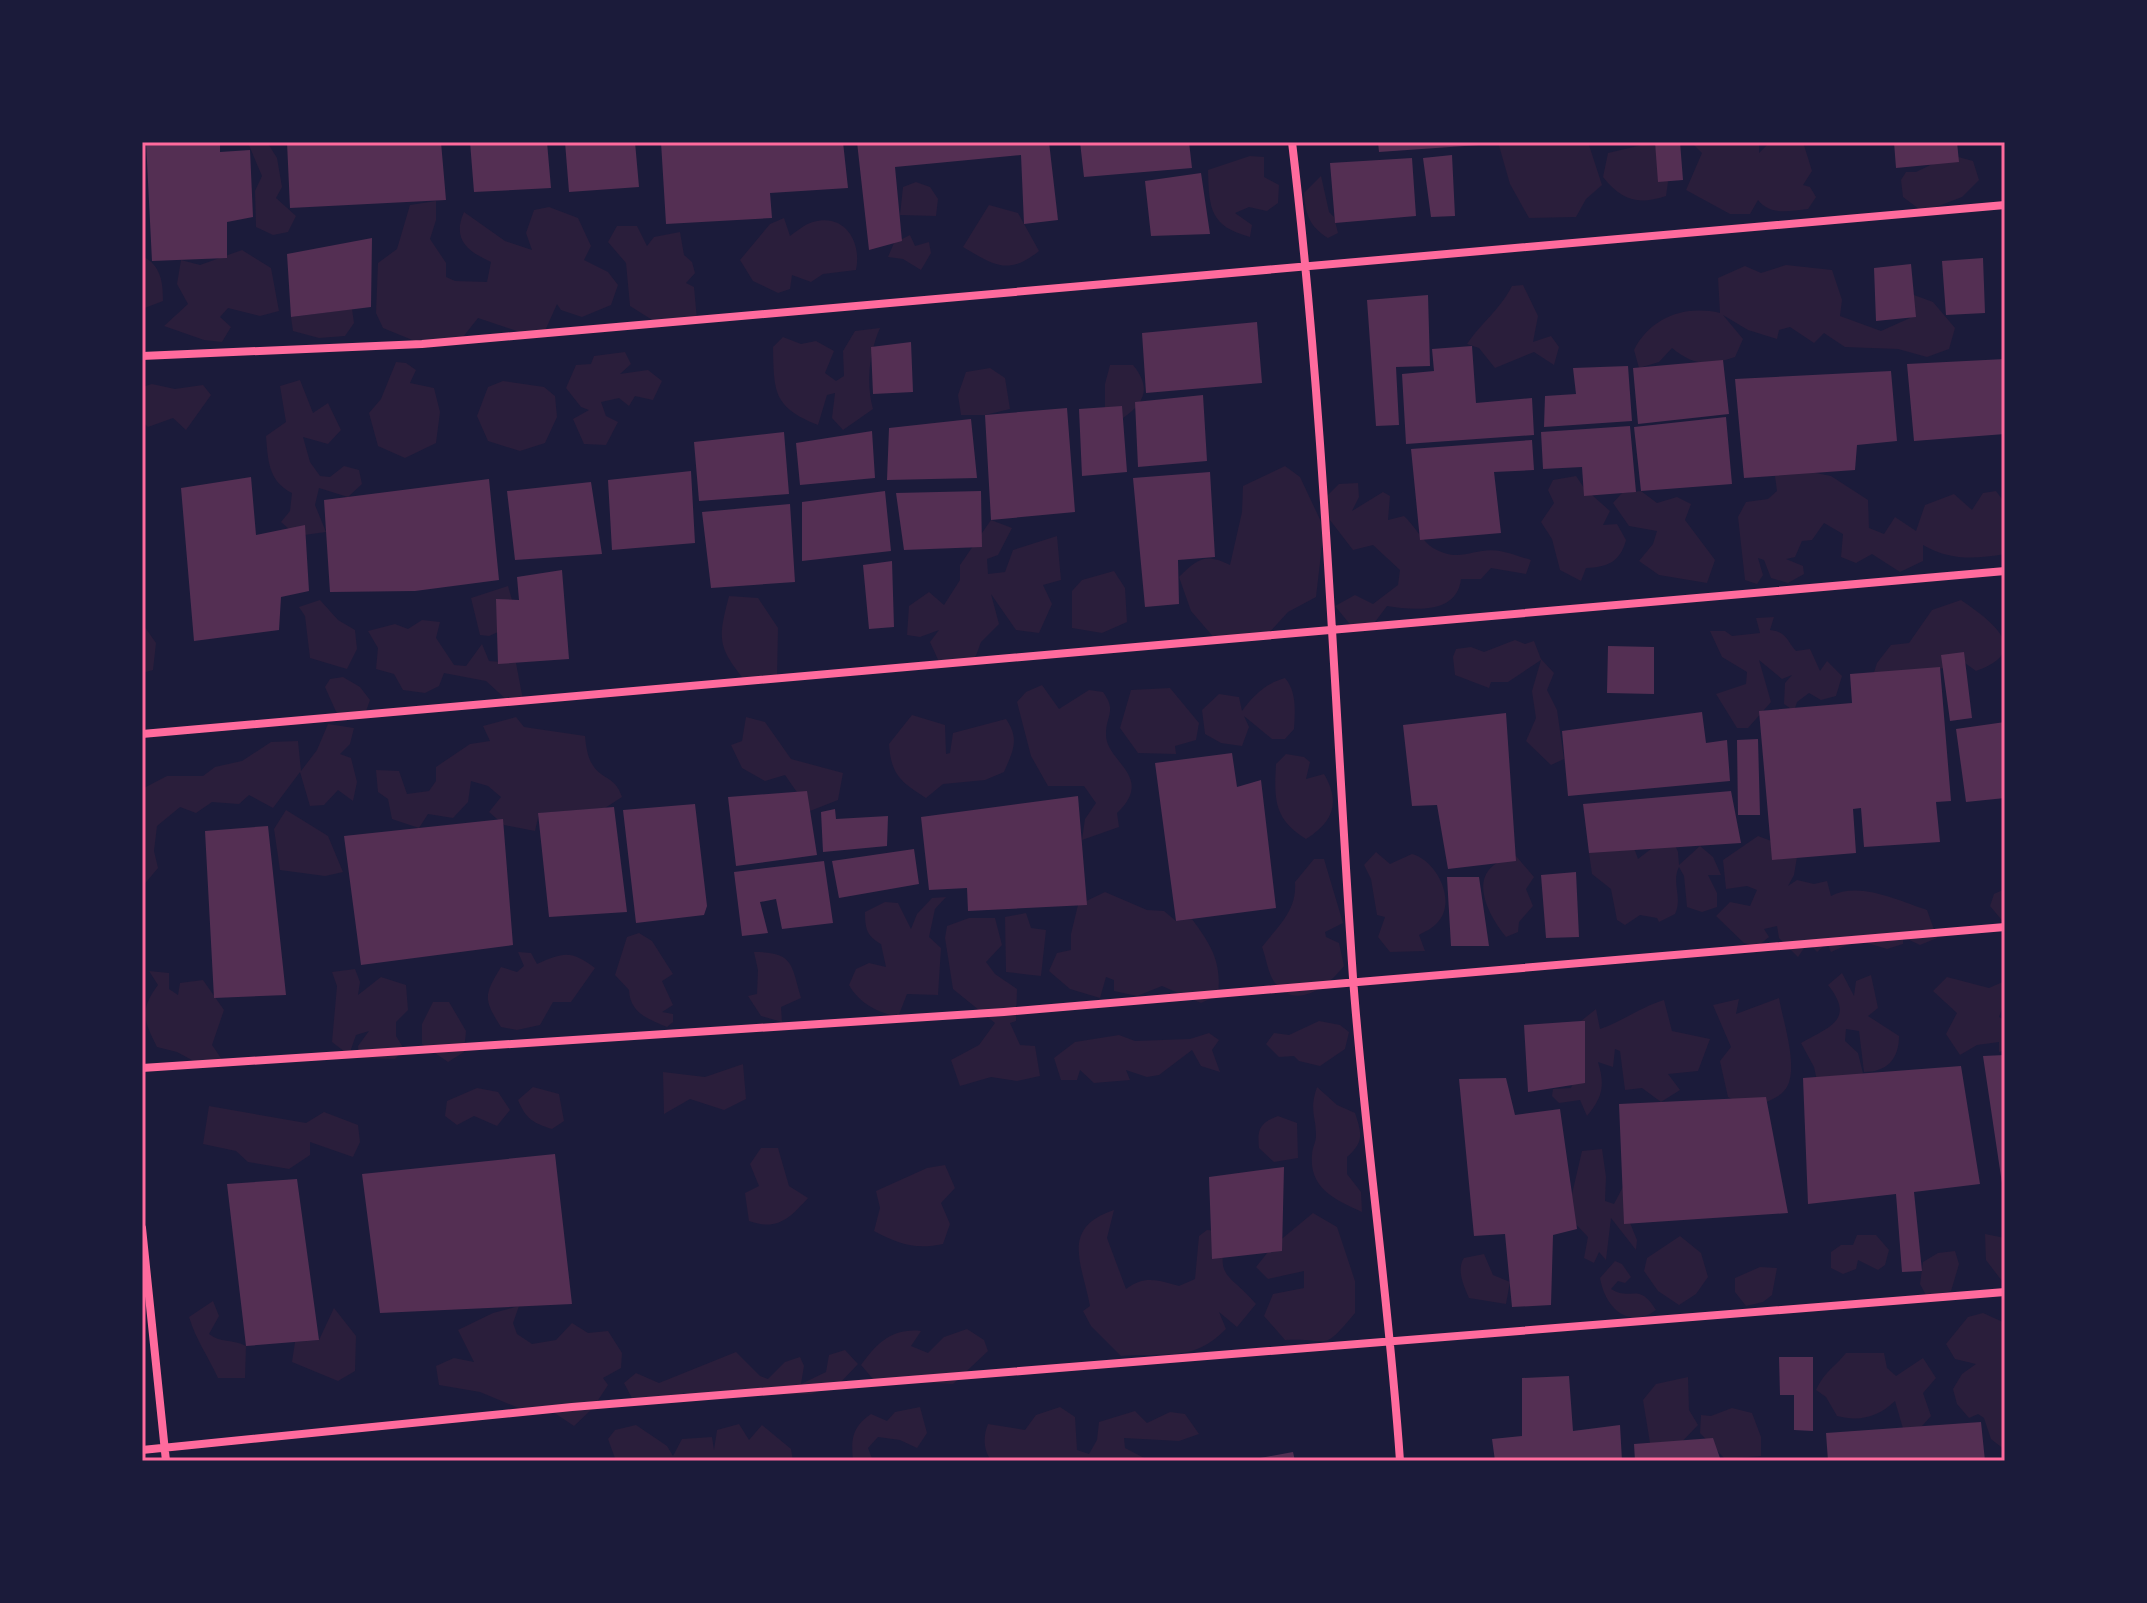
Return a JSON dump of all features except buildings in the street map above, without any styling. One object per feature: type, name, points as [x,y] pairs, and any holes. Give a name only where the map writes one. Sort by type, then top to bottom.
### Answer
[{"type":"street","points":[[1292,142],[1307,266],[1354,982],[1392,1343],[1400,1461]]},
{"type":"street","points":[[142,356],[422,344],[2005,205]]},
{"type":"street","points":[[142,734],[2005,571]]},
{"type":"street","points":[[142,1068],[1004,1012],[2005,927]]},
{"type":"street","points":[[142,1228],[166,1461]]},
{"type":"street","points":[[142,1450],[588,1406],[2005,1292]]},
{"type":"shaded area","points":[[267,142],[277,158],[282,187],[276,198],[296,216],[288,232],[273,235],[256,227],[255,191],[262,176],[248,143]]},
{"type":"shaded area","points":[[1498,142],[1588,142],[1602,185],[1586,199],[1576,217],[1529,218],[1510,184]]},
{"type":"shaded area","points":[[1691,142],[1759,142],[1759,153],[1770,142],[1803,142],[1812,171],[1803,185],[1810,187],[1816,197],[1808,209],[1775,210],[1758,200],[1750,214],[1730,214],[1686,190],[1702,153]]},
{"type":"shaded area","points":[[1642,145],[1655,146],[1668,182],[1666,196],[1631,199],[1603,177],[1608,153]]},
{"type":"shaded area","points":[[1951,155],[1973,161],[1979,180],[1962,197],[1923,212],[1903,197],[1901,180],[1906,172],[1916,172]]},
{"type":"shaded area","points":[[1250,156],[1264,157],[1264,177],[1279,185],[1278,203],[1267,211],[1249,207],[1235,213],[1252,225],[1250,237],[1227,227],[1214,214],[1208,170]]},
{"type":"shaded area","points":[[1321,176],[1329,212],[1334,217],[1338,233],[1328,238],[1307,214],[1304,193]]},
{"type":"shaded area","points":[[916,182],[930,187],[938,199],[936,216],[900,215],[903,187]]},
{"type":"shaded area","points":[[436,201],[436,220],[430,239],[446,263],[446,277],[455,281],[487,282],[491,262],[469,248],[461,237],[464,212],[505,241],[532,250],[526,233],[534,210],[549,207],[578,218],[591,246],[584,260],[608,272],[618,285],[611,305],[582,317],[561,310],[557,304],[544,333],[529,335],[478,318],[459,342],[422,344],[383,328],[376,313],[378,263],[397,249],[410,205]]},
{"type":"shaded area","points":[[989,205],[1018,213],[1039,251],[1018,263],[1001,265],[963,247]]},
{"type":"shaded area","points":[[784,218],[790,236],[813,222],[824,220],[842,226],[849,232],[856,249],[856,270],[823,274],[811,282],[792,275],[790,289],[778,293],[753,281],[740,260],[770,224]]},
{"type":"shaded area","points":[[617,226],[637,226],[647,246],[654,237],[680,232],[684,255],[692,262],[695,273],[686,283],[694,287],[697,320],[657,323],[630,306],[626,263],[608,242]]},
{"type":"shaded area","points":[[910,235],[915,246],[929,242],[931,253],[921,270],[903,259],[888,257],[894,243]]},
{"type":"shaded area","points":[[242,250],[271,268],[279,311],[260,316],[228,308],[220,317],[231,327],[222,342],[204,340],[164,326],[188,304],[177,284],[181,260],[200,265]]},
{"type":"shaded area","points":[[142,256],[153,264],[160,275],[163,301],[142,309]]},
{"type":"shaded area","points":[[1786,265],[1832,270],[1842,300],[1840,316],[1881,331],[1910,318],[1914,295],[1933,302],[1955,328],[1949,349],[1927,357],[1898,349],[1845,347],[1824,333],[1814,343],[1790,327],[1779,330],[1777,339],[1748,330],[1723,315],[1743,339],[1735,357],[1702,363],[1672,348],[1659,362],[1639,368],[1634,350],[1659,322],[1682,312],[1720,313],[1718,278],[1745,266],[1761,273]]},
{"type":"shaded area","points":[[1523,285],[1538,316],[1533,342],[1551,336],[1559,347],[1554,365],[1534,352],[1495,368],[1479,348],[1467,344],[1502,303],[1512,286]]},
{"type":"shaded area","points":[[352,309],[354,323],[345,336],[319,338],[293,331],[291,317]]},
{"type":"shaded area","points":[[880,328],[870,368],[873,409],[843,430],[832,418],[835,393],[827,395],[818,425],[792,412],[784,404],[776,387],[773,347],[783,337],[801,344],[816,341],[834,351],[825,373],[836,381],[844,376],[843,351],[855,331]]},
{"type":"shaded area","points":[[625,352],[631,364],[620,374],[648,370],[662,381],[653,400],[635,396],[629,406],[619,398],[601,402],[606,416],[618,422],[606,445],[584,444],[573,419],[589,410],[581,407],[566,388],[576,365],[591,364],[594,356]]},
{"type":"shaded area","points":[[396,362],[406,363],[416,370],[410,383],[434,388],[440,412],[436,443],[405,458],[378,446],[369,413],[381,399]]},
{"type":"shaded area","points":[[1110,365],[1133,365],[1144,387],[1137,406],[1123,418],[1105,408],[1105,384]]},
{"type":"shaded area","points":[[990,368],[1005,378],[1010,409],[985,415],[961,415],[958,395],[966,372]]},
{"type":"shaded area","points":[[300,380],[313,413],[328,403],[341,430],[328,444],[303,437],[310,462],[320,476],[330,477],[344,466],[359,470],[362,484],[348,497],[319,488],[315,505],[326,532],[297,536],[281,522],[290,511],[292,493],[274,476],[266,436],[286,422],[280,386]]},
{"type":"shaded area","points":[[503,381],[544,387],[555,396],[557,417],[545,443],[520,451],[488,441],[477,416],[488,387]]},
{"type":"shaded area","points":[[152,384],[175,389],[203,385],[211,395],[186,430],[173,418],[148,427],[142,421],[142,387]]},
{"type":"shaded area","points":[[1285,466],[1300,477],[1324,528],[1316,597],[1288,612],[1267,635],[1216,640],[1191,611],[1179,577],[1203,559],[1215,559],[1230,565],[1242,512],[1243,486]]},
{"type":"shaded area","points":[[1801,470],[1831,476],[1868,500],[1869,528],[1884,534],[1895,517],[1916,531],[1925,505],[1954,494],[1972,510],[1983,493],[1996,491],[2005,503],[2005,554],[1963,557],[1943,554],[1923,545],[1923,561],[1900,572],[1872,554],[1856,563],[1841,557],[1843,534],[1824,523],[1812,540],[1802,541],[1795,557],[1786,559],[1803,566],[1804,574],[1788,583],[1771,578],[1764,560],[1758,558],[1763,575],[1757,584],[1745,580],[1738,517],[1746,502],[1768,499],[1777,491],[1775,476]]},
{"type":"shaded area","points":[[1576,476],[1584,488],[1610,511],[1603,525],[1617,524],[1626,540],[1617,558],[1607,565],[1586,568],[1581,581],[1560,570],[1552,539],[1541,522],[1554,503],[1548,490],[1553,480]]},
{"type":"shaded area","points":[[1358,483],[1359,497],[1352,511],[1383,492],[1390,496],[1388,520],[1404,516],[1433,548],[1451,555],[1491,550],[1508,553],[1531,560],[1526,574],[1491,568],[1481,579],[1461,579],[1458,591],[1443,604],[1421,609],[1387,606],[1372,626],[1353,628],[1335,606],[1355,595],[1373,604],[1398,585],[1400,570],[1373,545],[1353,550],[1323,511],[1322,501],[1339,484]]},
{"type":"shaded area","points":[[1641,491],[1657,503],[1677,497],[1691,504],[1685,520],[1715,560],[1707,583],[1659,575],[1639,561],[1653,544],[1657,531],[1629,526],[1613,503],[1622,493]]},
{"type":"shaded area","points":[[991,520],[1012,528],[998,555],[987,559],[988,574],[1005,572],[1013,550],[1057,536],[1061,580],[1043,585],[1052,604],[1039,633],[1016,630],[991,594],[999,624],[981,642],[974,661],[940,664],[930,642],[939,630],[920,637],[907,635],[909,606],[929,592],[944,605],[960,580],[960,565]]},
{"type":"shaded area","points":[[1114,571],[1125,588],[1127,622],[1102,633],[1072,628],[1072,591],[1082,580]]},
{"type":"shaded area","points":[[508,586],[512,600],[507,628],[489,636],[480,635],[471,598]]},
{"type":"shaded area","points":[[729,596],[758,598],[778,628],[777,678],[745,681],[729,659],[722,633]]},
{"type":"shaded area","points":[[320,600],[338,620],[355,630],[357,649],[347,669],[310,658],[305,616],[299,607]]},
{"type":"shaded area","points":[[1961,600],[1994,626],[2001,636],[2004,645],[2002,654],[1993,663],[1976,671],[1965,663],[1870,685],[1877,663],[1891,645],[1909,643],[1932,610]]},
{"type":"shaded area","points":[[1774,617],[1770,630],[1783,635],[1796,651],[1810,649],[1820,671],[1827,661],[1842,676],[1836,696],[1821,700],[1809,693],[1797,702],[1794,711],[1784,704],[1785,683],[1792,675],[1782,679],[1759,660],[1771,702],[1748,728],[1737,728],[1716,694],[1746,684],[1747,672],[1722,657],[1710,631],[1725,631],[1732,636],[1760,633],[1756,618]]},
{"type":"shaded area","points":[[422,620],[440,622],[436,638],[454,665],[466,666],[482,644],[489,661],[516,663],[523,700],[509,702],[486,681],[444,673],[439,686],[425,693],[403,690],[394,674],[376,669],[378,648],[368,631],[395,624],[408,629]]},
{"type":"shaded area","points":[[142,623],[156,643],[153,670],[142,673]]},
{"type":"shaded area","points":[[1515,640],[1525,644],[1534,641],[1541,659],[1554,673],[1547,690],[1557,710],[1564,759],[1551,765],[1526,741],[1536,718],[1532,691],[1541,660],[1508,682],[1491,682],[1489,688],[1455,675],[1453,657],[1456,649],[1471,647],[1484,652]]},
{"type":"shaded area","points":[[343,677],[360,687],[370,700],[364,717],[338,716],[325,687],[330,679]]},
{"type":"shaded area","points":[[1285,678],[1292,689],[1295,709],[1294,729],[1285,739],[1272,739],[1244,716],[1249,727],[1242,746],[1221,743],[1205,734],[1202,710],[1219,694],[1239,697],[1242,711],[1260,691]]},
{"type":"shaded area","points":[[1042,685],[1059,709],[1089,690],[1103,692],[1107,698],[1110,709],[1106,734],[1108,744],[1126,770],[1132,789],[1128,800],[1117,813],[1119,827],[1082,840],[1085,819],[1096,803],[1084,786],[1048,786],[1031,756],[1017,702],[1026,692]]},
{"type":"shaded area","points":[[1170,688],[1199,723],[1196,740],[1175,746],[1176,754],[1138,753],[1120,728],[1131,690]]},
{"type":"shaded area","points":[[912,715],[945,725],[946,754],[950,753],[953,733],[1006,719],[1014,739],[1004,772],[985,780],[943,784],[926,798],[899,777],[890,755],[889,744]]},
{"type":"shaded area","points":[[516,717],[524,727],[585,736],[591,763],[613,782],[622,797],[605,808],[539,813],[535,831],[504,825],[489,812],[501,797],[488,786],[471,781],[468,802],[453,818],[428,814],[419,828],[392,819],[388,799],[378,792],[376,770],[399,771],[407,794],[429,791],[436,781],[436,767],[470,744],[490,741],[483,726]]},
{"type":"shaded area","points":[[746,717],[765,722],[791,759],[843,773],[838,800],[810,811],[785,775],[765,781],[742,768],[731,745],[742,741]]},
{"type":"shaded area","points":[[328,724],[354,728],[350,744],[340,754],[351,758],[357,782],[353,801],[338,790],[324,805],[310,806],[300,772],[273,808],[249,795],[239,804],[212,802],[196,813],[180,807],[157,826],[154,851],[158,868],[142,887],[142,789],[167,776],[203,776],[215,767],[242,761],[271,742],[298,741],[301,771],[317,750]]},
{"type":"shaded area","points":[[1286,754],[1304,757],[1310,762],[1306,779],[1324,774],[1332,794],[1332,811],[1328,819],[1306,839],[1295,832],[1278,808],[1276,764]]},
{"type":"shaded area","points":[[286,810],[328,836],[343,872],[325,876],[280,870],[274,829]]},
{"type":"shaded area","points":[[1670,834],[1678,852],[1679,865],[1700,846],[1713,857],[1721,875],[1708,875],[1717,893],[1717,907],[1702,912],[1687,907],[1684,876],[1679,867],[1675,914],[1659,922],[1657,918],[1640,915],[1625,925],[1617,920],[1611,889],[1592,874],[1589,853],[1631,839],[1638,859]]},
{"type":"shaded area","points":[[1758,836],[1798,851],[1794,875],[1788,886],[1797,880],[1814,884],[1827,881],[1831,896],[1842,892],[1866,891],[1927,910],[1937,938],[1920,945],[1903,937],[1903,944],[1887,949],[1858,940],[1831,952],[1827,943],[1817,952],[1808,942],[1798,957],[1779,938],[1777,926],[1764,929],[1769,937],[1758,946],[1744,943],[1716,916],[1730,902],[1750,906],[1757,890],[1747,886],[1726,889],[1723,860]]},
{"type":"shaded area","points":[[1376,852],[1390,864],[1412,854],[1430,865],[1437,874],[1445,896],[1445,906],[1442,916],[1419,935],[1425,951],[1390,952],[1378,937],[1385,917],[1377,915],[1371,879],[1364,865]]},
{"type":"shaded area","points":[[1516,856],[1534,877],[1526,889],[1533,906],[1519,922],[1518,932],[1506,937],[1490,913],[1483,889],[1490,869],[1500,861]]},
{"type":"shaded area","points":[[1314,859],[1324,859],[1343,923],[1325,932],[1326,937],[1339,943],[1344,966],[1321,987],[1302,995],[1293,995],[1275,983],[1262,947],[1286,917],[1293,901],[1295,882]]},
{"type":"shaded area","points":[[2005,889],[2005,924],[1990,906],[1994,894]]},
{"type":"shaded area","points":[[1105,892],[1147,910],[1164,911],[1176,921],[1192,919],[1214,954],[1218,995],[1201,1003],[1162,986],[1137,996],[1114,991],[1114,980],[1106,977],[1100,998],[1070,989],[1049,971],[1057,953],[1071,950],[1071,934],[1078,905]]},
{"type":"shaded area","points":[[946,897],[935,909],[929,937],[941,948],[938,995],[907,994],[898,1017],[876,1010],[864,1002],[849,985],[856,969],[869,963],[886,967],[881,944],[868,931],[865,912],[885,902],[898,903],[911,929],[917,914],[932,898]]},
{"type":"shaded area","points":[[1026,913],[1031,928],[1046,930],[1041,976],[1006,972],[1005,917]]},
{"type":"shaded area","points":[[969,918],[995,918],[1002,945],[986,962],[995,974],[1017,989],[1016,1021],[1010,1023],[1020,1045],[1035,1046],[1040,1076],[1017,1081],[991,1077],[960,1086],[951,1060],[979,1045],[995,1023],[953,989],[945,938],[947,926]]},
{"type":"shaded area","points":[[639,933],[652,941],[673,974],[662,981],[673,1005],[662,1012],[673,1014],[673,1022],[667,1027],[636,1010],[629,990],[615,975],[627,937]]},
{"type":"shaded area","points":[[518,952],[531,953],[537,964],[567,955],[580,958],[595,968],[571,1002],[553,1002],[540,1025],[517,1030],[501,1027],[491,1010],[489,991],[501,967],[517,972],[524,966]]},
{"type":"shaded area","points":[[754,952],[777,954],[789,962],[792,969],[801,998],[781,1007],[782,1022],[761,1016],[748,996],[757,994],[758,970]]},
{"type":"shaded area","points":[[355,969],[360,982],[358,995],[381,977],[406,985],[408,1010],[396,1022],[396,1036],[404,1049],[395,1059],[359,1058],[358,1046],[369,1031],[356,1035],[349,1055],[332,1042],[337,986],[332,972]]},
{"type":"shaded area","points":[[149,971],[169,973],[169,989],[178,995],[180,983],[203,980],[224,1010],[212,1045],[223,1061],[201,1065],[177,1052],[157,1047],[146,1016],[148,1002],[158,985]]},
{"type":"shaded area","points":[[1842,973],[1854,996],[1856,981],[1871,975],[1878,1008],[1868,1016],[1899,1036],[1897,1051],[1890,1063],[1879,1070],[1864,1072],[1859,1031],[1846,1029],[1845,1041],[1858,1053],[1863,1073],[1842,1089],[1817,1081],[1814,1067],[1801,1043],[1836,1021],[1840,1007],[1828,985]]},
{"type":"shaded area","points":[[1947,977],[1989,988],[2005,981],[2005,1000],[1999,1017],[2005,1020],[2005,1050],[1999,1052],[1999,1042],[1977,1045],[1960,1055],[1946,1034],[1957,1013],[1933,991]]},
{"type":"shaded area","points":[[1779,998],[1791,1060],[1789,1083],[1777,1097],[1749,1108],[1728,1097],[1720,1061],[1731,1047],[1713,1005],[1739,999],[1736,1014]]},
{"type":"shaded area","points":[[1664,1000],[1672,1031],[1710,1039],[1698,1071],[1668,1074],[1680,1090],[1661,1102],[1642,1088],[1625,1090],[1620,1051],[1615,1049],[1613,1067],[1598,1062],[1601,1090],[1587,1116],[1580,1100],[1559,1103],[1552,1096],[1553,1089],[1571,1088],[1585,1044],[1581,1021],[1596,1009],[1600,1029]]},
{"type":"shaded area","points":[[433,1002],[449,1002],[466,1031],[464,1052],[448,1062],[422,1044],[422,1024]]},
{"type":"shaded area","points":[[1319,1021],[1340,1025],[1349,1032],[1345,1049],[1320,1066],[1299,1061],[1294,1056],[1279,1057],[1266,1044],[1274,1033],[1289,1035]]},
{"type":"shaded area","points":[[1209,1033],[1219,1040],[1212,1050],[1220,1072],[1201,1066],[1192,1050],[1159,1075],[1147,1077],[1126,1070],[1130,1080],[1094,1083],[1080,1070],[1077,1080],[1061,1080],[1054,1058],[1075,1042],[1119,1035],[1135,1041],[1190,1039]]},
{"type":"shaded area","points":[[743,1064],[746,1099],[724,1110],[690,1099],[664,1114],[663,1072],[705,1077]]},
{"type":"shaded area","points":[[533,1087],[559,1094],[564,1121],[552,1129],[531,1119],[518,1100]]},
{"type":"shaded area","points":[[1317,1087],[1337,1105],[1355,1113],[1360,1137],[1347,1157],[1347,1174],[1361,1192],[1362,1212],[1334,1198],[1315,1177],[1312,1167],[1316,1136],[1313,1108]]},
{"type":"shaded area","points":[[477,1088],[498,1092],[510,1110],[497,1126],[474,1116],[457,1125],[445,1116],[447,1101]]},
{"type":"shaded area","points":[[209,1106],[306,1123],[324,1112],[358,1125],[360,1142],[353,1157],[310,1142],[310,1155],[289,1169],[248,1162],[236,1151],[203,1144]]},
{"type":"shaded area","points":[[1278,1116],[1297,1123],[1298,1158],[1274,1162],[1259,1148],[1261,1128]]},
{"type":"shaded area","points":[[761,1148],[778,1148],[789,1186],[808,1198],[795,1212],[775,1224],[749,1221],[745,1193],[759,1186],[750,1164]]},
{"type":"shaded area","points":[[1602,1149],[1605,1201],[1614,1204],[1627,1179],[1628,1218],[1637,1240],[1636,1250],[1611,1218],[1606,1260],[1599,1252],[1594,1263],[1584,1258],[1588,1237],[1570,1218],[1582,1151]]},
{"type":"shaded area","points":[[945,1165],[955,1188],[941,1203],[950,1224],[943,1244],[907,1245],[874,1231],[880,1208],[876,1191],[927,1168]]},
{"type":"shaded area","points":[[1114,1210],[1107,1238],[1126,1289],[1145,1280],[1179,1286],[1195,1279],[1199,1236],[1207,1230],[1229,1232],[1223,1267],[1231,1280],[1256,1304],[1237,1327],[1219,1312],[1226,1329],[1202,1347],[1178,1354],[1121,1356],[1091,1326],[1083,1311],[1090,1306],[1079,1249],[1086,1227]]},
{"type":"shaded area","points":[[1313,1213],[1337,1227],[1355,1281],[1355,1313],[1330,1339],[1285,1340],[1264,1316],[1273,1294],[1304,1288],[1304,1271],[1268,1279],[1256,1267],[1272,1247]]},
{"type":"shaded area","points":[[1985,1234],[2005,1238],[2005,1285],[1986,1260]]},
{"type":"shaded area","points":[[1857,1235],[1876,1235],[1889,1250],[1885,1265],[1878,1270],[1858,1260],[1856,1269],[1843,1274],[1831,1268],[1831,1252],[1841,1245],[1853,1245]]},
{"type":"shaded area","points":[[1680,1236],[1701,1253],[1708,1277],[1696,1294],[1679,1305],[1658,1291],[1644,1271],[1647,1258]]},
{"type":"shaded area","points":[[1955,1251],[1959,1264],[1951,1291],[1927,1297],[1920,1284],[1923,1262],[1938,1253]]},
{"type":"shaded area","points":[[1484,1254],[1493,1275],[1510,1282],[1506,1304],[1469,1298],[1462,1278],[1462,1263],[1464,1258]]},
{"type":"shaded area","points":[[1615,1261],[1622,1264],[1631,1277],[1625,1283],[1618,1281],[1611,1289],[1644,1296],[1656,1310],[1637,1318],[1628,1317],[1613,1307],[1600,1278]]},
{"type":"shaded area","points":[[1760,1267],[1777,1268],[1772,1295],[1763,1302],[1746,1306],[1735,1292],[1735,1278]]},
{"type":"shaded area","points":[[213,1301],[219,1316],[209,1334],[246,1346],[245,1378],[218,1378],[195,1333],[189,1317]]},
{"type":"shaded area","points":[[519,1306],[513,1323],[517,1334],[532,1344],[556,1340],[572,1323],[588,1333],[608,1331],[622,1353],[621,1368],[603,1378],[608,1385],[593,1408],[574,1426],[547,1408],[526,1411],[480,1392],[439,1385],[436,1366],[454,1358],[474,1362],[458,1330],[493,1313]]},
{"type":"shaded area","points":[[334,1308],[356,1336],[355,1371],[338,1381],[292,1362],[295,1342],[319,1340]]},
{"type":"shaded area","points":[[1983,1313],[2005,1323],[2002,1333],[2005,1336],[2005,1450],[1991,1439],[1984,1418],[1978,1414],[1969,1418],[1957,1404],[1953,1389],[1962,1374],[1976,1364],[1955,1359],[1946,1344],[1968,1317]]},
{"type":"shaded area","points":[[967,1329],[984,1340],[988,1351],[953,1384],[873,1379],[861,1365],[879,1344],[893,1335],[921,1331],[911,1346],[928,1353],[944,1337]]},
{"type":"shaded area","points":[[845,1350],[858,1364],[840,1383],[811,1394],[699,1396],[684,1393],[671,1401],[635,1404],[624,1383],[636,1373],[659,1383],[736,1352],[760,1376],[768,1379],[785,1362],[800,1357],[804,1366],[801,1384],[826,1372],[829,1355]]},
{"type":"shaded area","points":[[1846,1353],[1884,1353],[1887,1368],[1896,1376],[1923,1358],[1936,1378],[1923,1393],[1931,1416],[1922,1426],[1904,1432],[1895,1401],[1868,1417],[1837,1416],[1826,1397],[1816,1390]]},
{"type":"shaded area","points":[[1688,1377],[1689,1410],[1698,1425],[1673,1451],[1650,1443],[1643,1400],[1656,1384]]},
{"type":"shaded area","points":[[920,1407],[927,1433],[917,1448],[900,1440],[878,1437],[868,1448],[873,1461],[853,1461],[854,1434],[871,1414],[887,1421],[895,1412]]},
{"type":"shaded area","points":[[1060,1407],[1075,1417],[1077,1450],[1089,1454],[1097,1440],[1099,1422],[1135,1411],[1147,1423],[1170,1412],[1185,1414],[1199,1434],[1179,1441],[1124,1438],[1125,1448],[1150,1461],[992,1461],[985,1443],[988,1424],[1025,1430],[1036,1415]]},
{"type":"shaded area","points":[[1732,1408],[1752,1413],[1761,1437],[1761,1456],[1725,1459],[1700,1433],[1701,1415],[1711,1416]]},
{"type":"shaded area","points":[[739,1424],[749,1440],[762,1425],[791,1449],[793,1461],[616,1461],[608,1439],[615,1430],[636,1425],[667,1446],[673,1456],[682,1439],[712,1437],[714,1450],[717,1430]]}]
